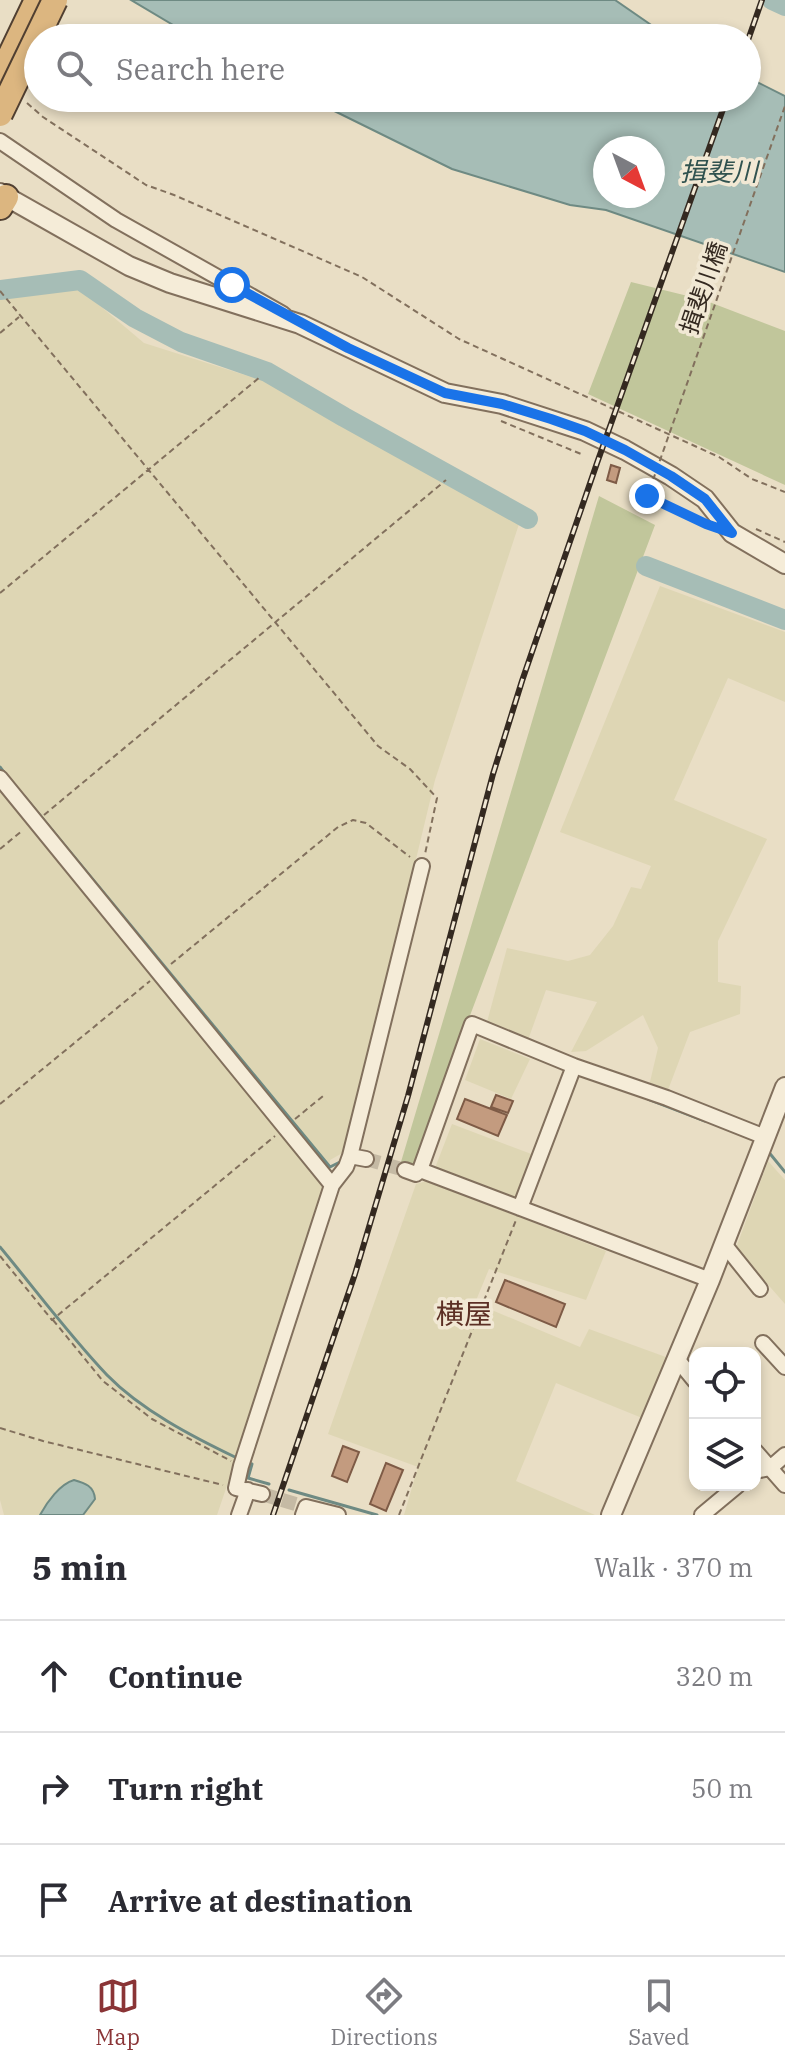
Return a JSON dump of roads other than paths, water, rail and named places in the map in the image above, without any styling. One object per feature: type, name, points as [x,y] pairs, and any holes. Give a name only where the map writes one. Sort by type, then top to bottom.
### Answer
[{"type":"highway","points":[[25,24],[37,0]]},
{"type":"highway","points":[[43,24],[55,0]]},
{"type":"highway","points":[[0,77],[24,27]]},
{"type":"highway","points":[[0,114],[24,64]]},
{"type":"street","points":[[0,141],[116,220],[300,324],[445,393],[502,404],[551,419],[625,450],[705,499],[732,533],[784,564]]},
{"type":"street","points":[[2,199],[129,266],[170,283],[300,324]]},
{"type":"street","points":[[0,778],[332,1185]]},
{"type":"street","points":[[239,1515],[248,1491],[241,1466],[332,1185],[346,1167],[350,1156],[422,866]]},
{"type":"street","points":[[710,1280],[412,1170],[472,1024],[574,1066],[667,1098],[765,1137]]},
{"type":"street","points":[[520,1208],[574,1066]]},
{"type":"street","points":[[611,1515],[710,1280],[785,1087]]},
{"type":"street","points":[[350,1156],[366,1159]]},
{"type":"street","points":[[724,1244],[760,1289]]},
{"type":"street","points":[[763,1343],[785,1367]]},
{"type":"street","points":[[677,1359],[689,1374]]},
{"type":"street","points":[[785,1455],[762,1470],[785,1485]]},
{"type":"street","points":[[702,1515],[731,1491]]},
{"type":"street","points":[[303,1515],[306,1507],[338,1515]]},
{"type":"water","points":[[131,0],[615,0],[650,24],[171,24]]},
{"type":"water","name":"揖斐川","points":[[761,84],[785,96],[785,272],[606,210],[570,205],[452,169],[336,112],[761,112]]},
{"type":"water","points":[[74,1480],[93,1491],[95,1499],[83,1515],[40,1515],[59,1489]]},
{"type":"waterway","points":[[772,0],[785,6]]},
{"type":"waterway","points":[[0,290],[80,280],[135,318],[181,342],[267,372],[528,519]]},
{"type":"waterway","points":[[646,566],[785,620]]},
{"type":"waterway","points":[[0,767],[6,775]]},
{"type":"waterway","points":[[24,796],[330,1167],[344,1160]]},
{"type":"waterway","points":[[648,1099],[705,1121]]},
{"type":"waterway","points":[[767,1150],[785,1172]]},
{"type":"waterway","points":[[0,1247],[79,1344],[121,1388],[168,1422],[237,1458]]},
{"type":"waterway","points":[[248,1463],[252,1464],[248,1478],[269,1484]]},
{"type":"waterway","points":[[289,1490],[377,1515]]},
{"type":"tunnel","points":[[366,1159],[405,1170]]},
{"type":"tunnel","points":[[262,1494],[306,1507]]},
{"type":"railway","points":[[754,24],[762,0]]},
{"type":"railway","points":[[273,1515],[355,1274],[408,1096],[493,774],[522,681],[722,112]]},
{"type":"district","name":"横屋","points":[[464,1314]]}]
